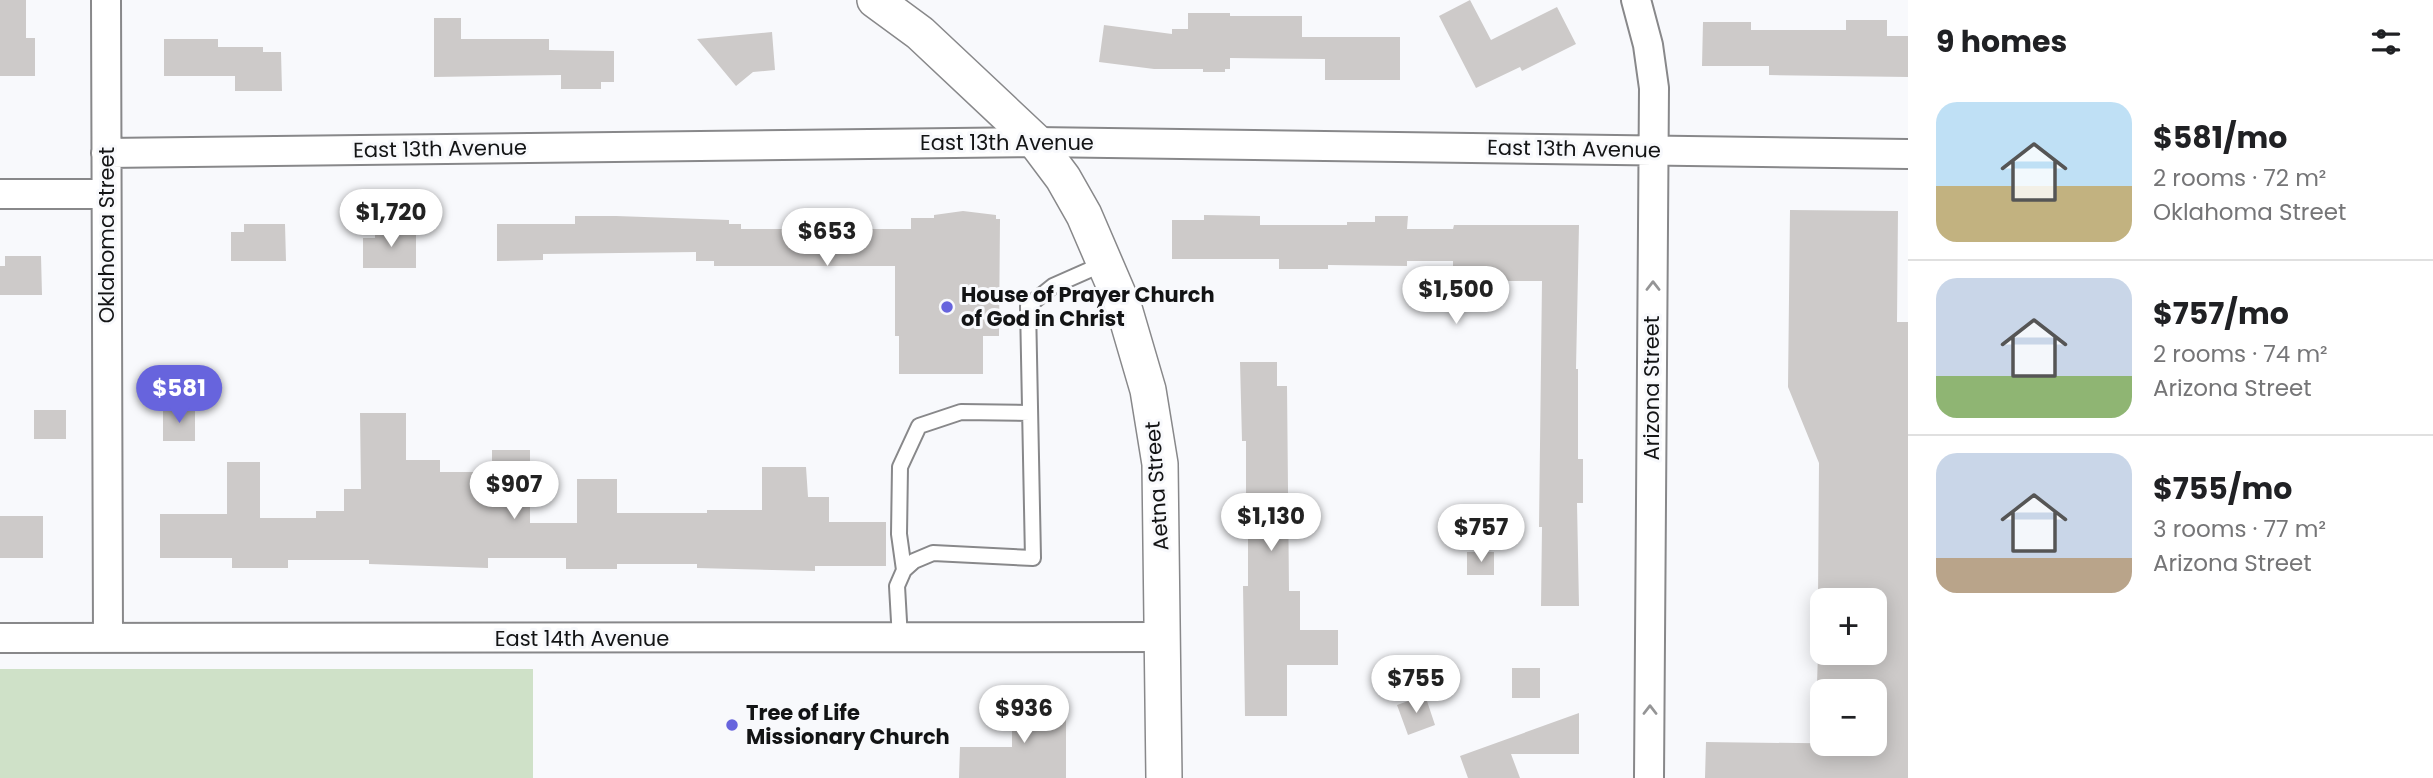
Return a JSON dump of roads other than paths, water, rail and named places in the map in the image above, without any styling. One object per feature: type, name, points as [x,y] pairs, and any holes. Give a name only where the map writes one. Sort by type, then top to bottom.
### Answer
[{"type":"street","name":"Oklahoma Street","points":[[106,0],[108,638]]},
{"type":"street","name":"Aetna Street","points":[[875,0],[920,33],[1036,142],[1063,178],[1106,263],[1141,363],[1156,433],[1161,486],[1164,778]]},
{"type":"street","name":"Arizona Street","points":[[1636,0],[1648,45],[1654,89],[1649,778]]},
{"type":"street","name":"East 13th Avenue","points":[[106,153],[1036,142],[1908,154]]},
{"type":"street","points":[[0,194],[106,194]]},
{"type":"street","name":"East 14th Avenue","points":[[0,639],[1164,637]]},
{"type":"lane","points":[[900,639],[897,586],[904,570],[914,561],[933,553],[1033,558],[1028,306],[1053,286],[1106,263]]},
{"type":"lane","points":[[904,570],[899,534],[900,467],[919,426],[961,412],[1030,413]]},
{"type":"place","name":"House of Prayer Church of God in Christ","points":[[947,307]]},
{"type":"place","name":"Tree of Life Missionary Church","points":[[732,725]]}]
